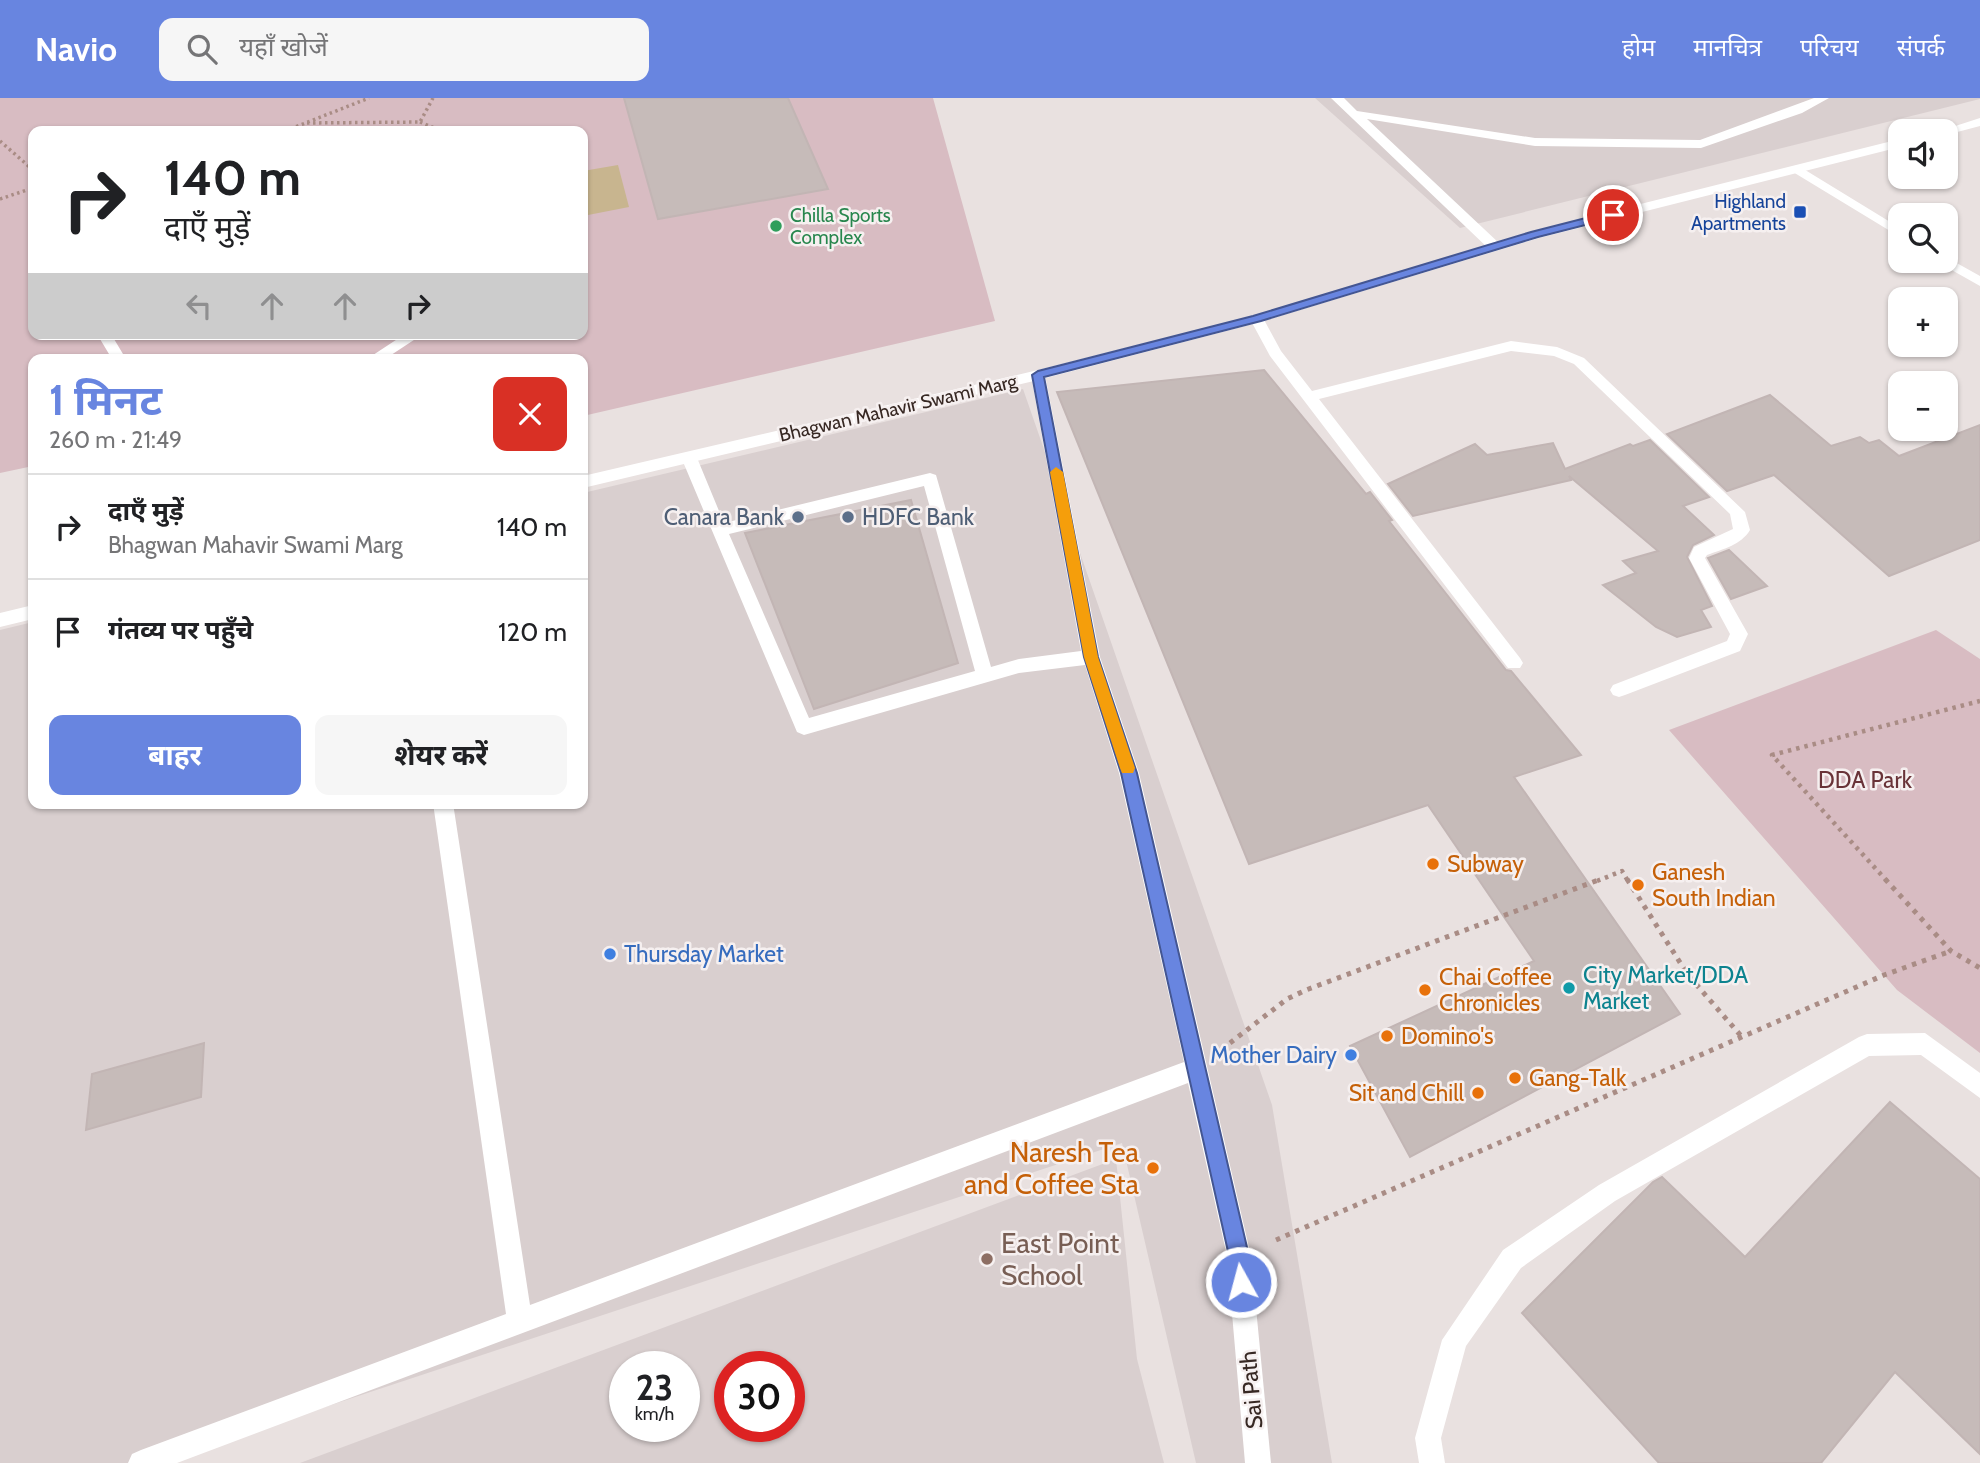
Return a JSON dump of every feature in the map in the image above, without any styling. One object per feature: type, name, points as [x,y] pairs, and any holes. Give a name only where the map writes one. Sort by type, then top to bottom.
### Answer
[{"type":"street","points":[[1337,98],[1495,247]]},
{"type":"street","points":[[1354,114],[1535,142],[1701,144],[1798,110],[1823,98]]},
{"type":"street","points":[[1958,128],[1980,122]]},
{"type":"street","name":"Bhagwan Mahavir Swami Marg","points":[[588,481],[1038,375],[1256,319],[1495,247],[1888,146]]},
{"type":"street","points":[[1797,169],[1888,226]]},
{"type":"street","points":[[1958,268],[1980,282]]},
{"type":"street","points":[[1256,319],[1275,353],[1514,663]]},
{"type":"street","points":[[382,354],[406,340]]},
{"type":"street","points":[[1309,397],[1511,346],[1557,352],[1579,361],[1737,512],[1742,530],[1735,537],[1700,551],[1697,558],[1739,634],[1734,646],[1619,690]]},
{"type":"street","name":"Sai Path","points":[[1038,375],[1091,657],[1129,773],[1239,1256],[1258,1463]]},
{"type":"street","points":[[689,457],[804,727],[1019,666],[1091,657]]},
{"type":"street","points":[[719,530],[930,479],[985,676]]},
{"type":"street","points":[[0,620],[28,613]]},
{"type":"street","points":[[444,809],[520,1321]]},
{"type":"street","points":[[1432,1463],[1428,1438],[1455,1340],[1512,1259],[1608,1193],[1867,1045],[1925,1044],[1980,1087]]},
{"type":"street","points":[[141,1463],[1195,1069]]},
{"type":"path","points":[[297,126],[369,98]]},
{"type":"path","points":[[420,122],[432,98]]},
{"type":"path","points":[[307,122],[420,122],[429,126]]},
{"type":"path","points":[[0,141],[28,166]]},
{"type":"path","points":[[0,198],[28,190]]},
{"type":"path","points":[[1980,701],[1772,755],[1951,951],[1980,968]]},
{"type":"path","points":[[1195,1069],[1287,999],[1306,990],[1622,871],[1688,975],[1742,1037]]},
{"type":"path","points":[[1239,1256],[1884,975],[1951,951]]},
{"type":"shaded area","points":[[1315,98],[1980,98],[1899,119],[1888,119],[1888,122],[1460,228]]},
{"type":"shaded area","points":[[618,165],[629,207],[588,215],[588,170]]},
{"type":"shaded area","name":"Thursday Market","points":[[1023,389],[1272,1105],[1332,1463],[1196,1463],[1122,1143],[156,1463],[0,1463],[0,630],[28,623],[28,809],[588,809],[588,492]]},
{"type":"shaded area","name":"East Point School","points":[[1116,1159],[1137,1359],[1164,1463],[300,1463]]},
{"type":"green space","name":"Chilla Sports Complex","points":[[0,98],[933,98],[995,321],[588,415],[588,354],[28,354],[28,467],[0,473]]},
{"type":"green space","name":"DDA Park","points":[[1936,630],[1980,659],[1980,1053],[1897,990],[1669,730]]},
{"type":"building","points":[[624,98],[788,98],[828,189],[658,219]]},
{"type":"building","points":[[1264,370],[1366,494],[1370,492],[1392,520],[1389,521],[1506,670],[1511,671],[1581,755],[1514,777],[1680,1014],[1410,1157],[1350,1046],[1534,961],[1428,805],[1249,864],[1057,392]]},
{"type":"building","points":[[1770,395],[1831,446],[1860,437],[1869,443],[1879,440],[1899,456],[1938,441],[1958,441],[1958,433],[1980,425],[1980,540],[1889,576],[1774,475],[1727,491],[1667,434]]},
{"type":"building","points":[[1650,440],[1709,497],[1683,506],[1714,535],[1693,545],[1687,557],[1712,606],[1701,610],[1711,627],[1677,637],[1656,627],[1603,585],[1636,573],[1623,561],[1658,551],[1569,476],[1571,480],[1413,516],[1388,484],[1475,444],[1487,455],[1553,443],[1565,469],[1630,444],[1633,446]]},
{"type":"building","points":[[911,500],[958,663],[814,709],[745,533]]},
{"type":"building","points":[[1729,550],[1767,586],[1731,599],[1708,558]]},
{"type":"building","points":[[204,1043],[201,1097],[86,1130],[92,1074]]},
{"type":"building","points":[[1890,1102],[1980,1179],[1980,1454],[1895,1372],[1821,1463],[1659,1463],[1522,1313],[1653,1182],[1662,1177],[1745,1257]]},
{"type":"slow traffic","points":[[1056,472],[1091,657],[1127,768]]},
{"type":"place","name":"Highland Apartments","points":[[1800,212]]},
{"type":"place","name":"Chilla Sports Complex","points":[[776,226]]},
{"type":"place","name":"Canara Bank","points":[[798,517]]},
{"type":"place","name":"HDFC Bank","points":[[848,517]]},
{"type":"place","name":"Subway","points":[[1433,864]]},
{"type":"place","name":"Ganesh South Indian","points":[[1638,885]]},
{"type":"place","name":"Thursday Market","points":[[610,954]]},
{"type":"place","name":"City Market/DDA Market","points":[[1569,988]]},
{"type":"place","name":"Chai Coffee Chronicles","points":[[1425,990]]},
{"type":"place","name":"Domino's","points":[[1387,1036]]},
{"type":"place","name":"Mother Dairy","points":[[1351,1055]]},
{"type":"place","name":"Gang-Talk","points":[[1515,1078]]},
{"type":"place","name":"Sit and Chill","points":[[1478,1093]]},
{"type":"place","name":"Naresh Tea and Coffee Sta","points":[[1153,1168]]},
{"type":"place","name":"East Point School","points":[[987,1259]]},
{"type":"route","points":[[1241,1282],[1239,1256],[1129,773],[1091,657],[1038,375],[1256,319],[1534,234],[1613,215]]}]
